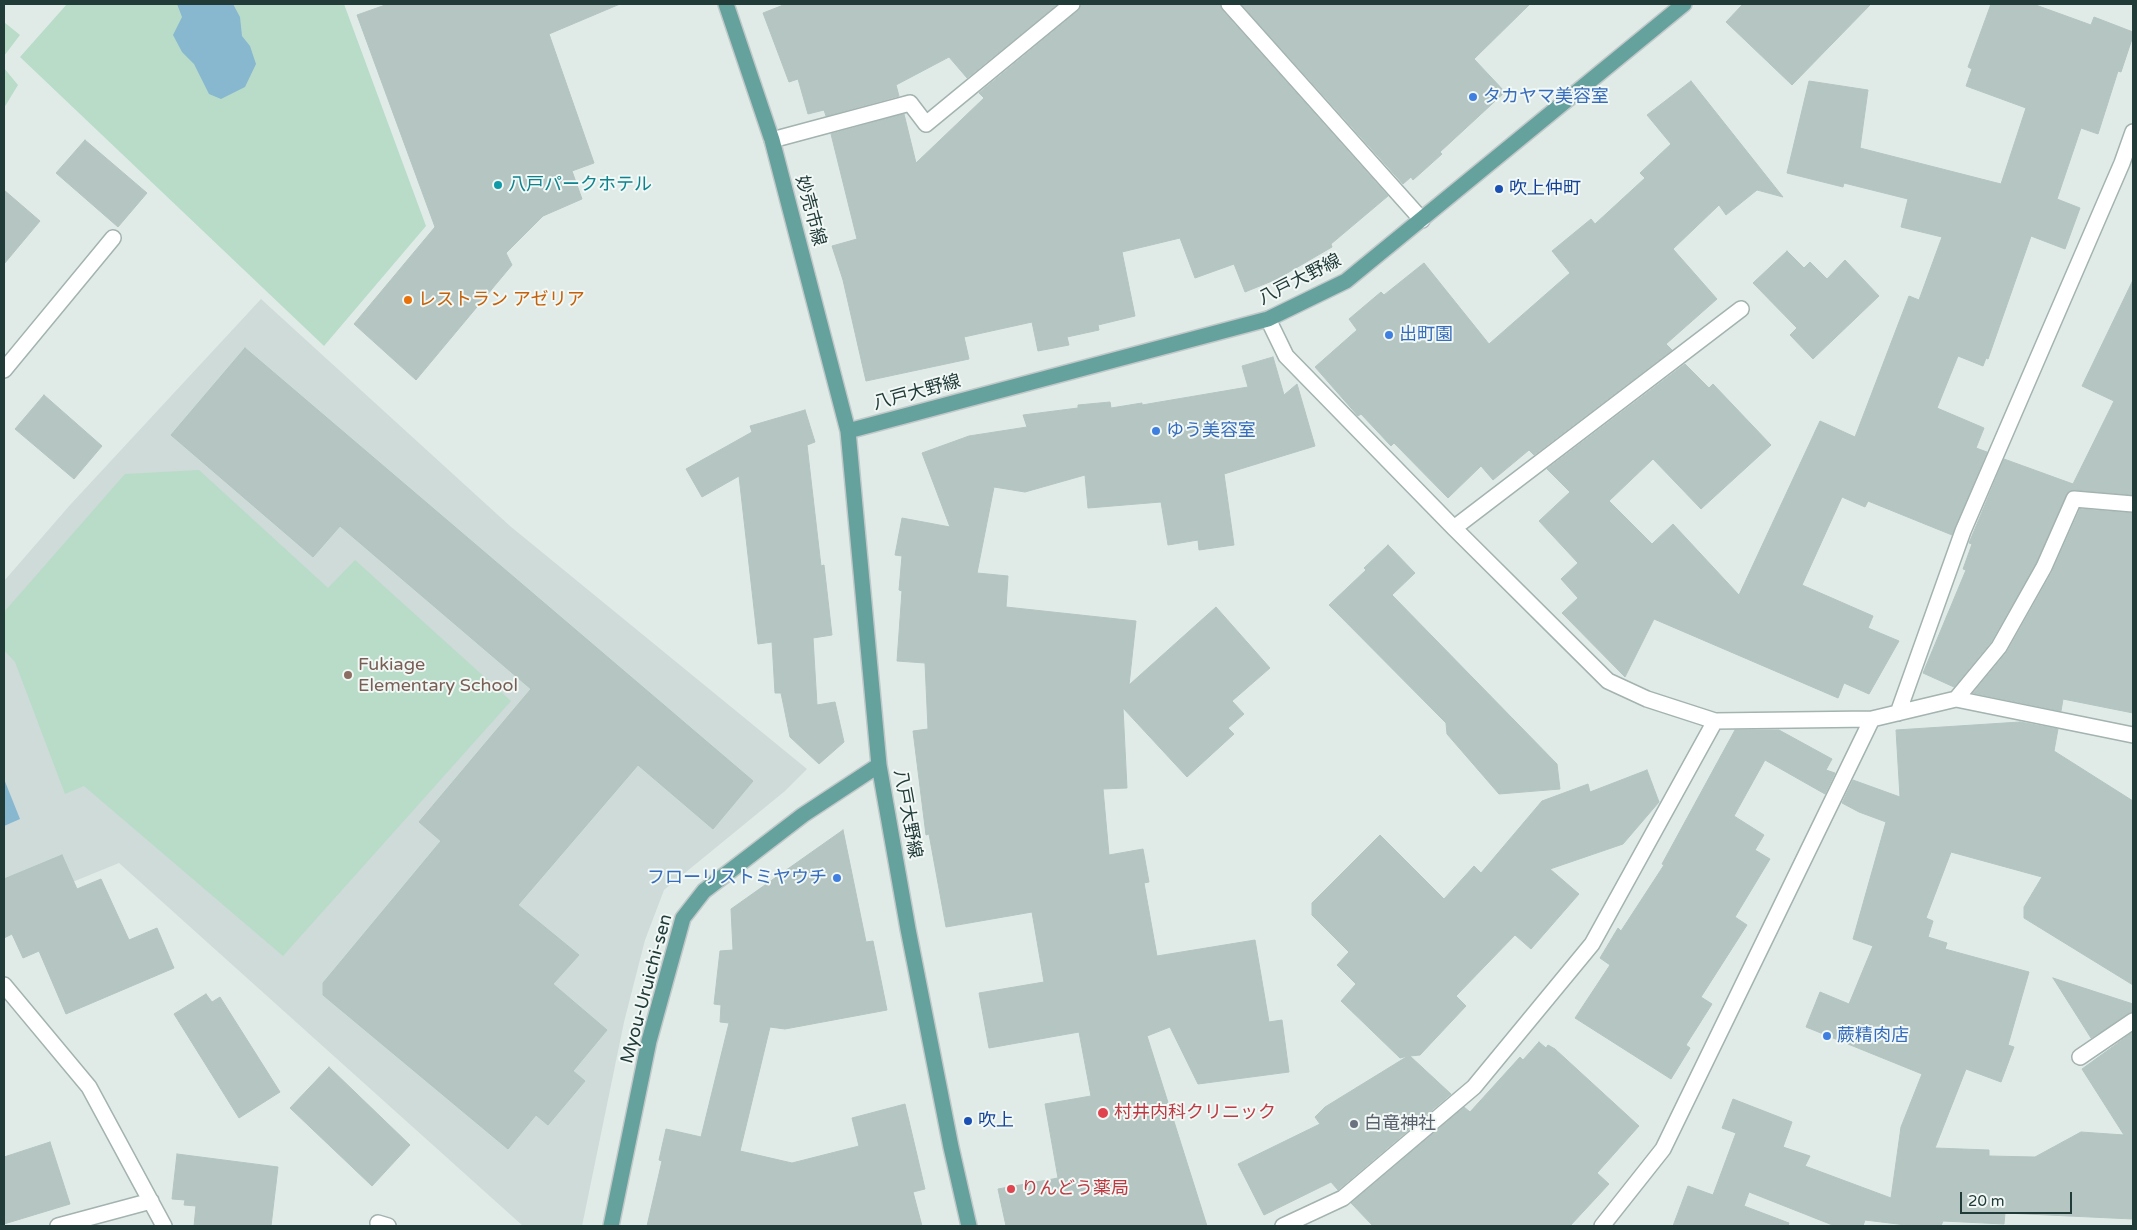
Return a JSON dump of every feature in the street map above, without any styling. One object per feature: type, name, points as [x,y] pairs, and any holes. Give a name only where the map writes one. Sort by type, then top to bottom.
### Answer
[{"type":"main road","name":"妙売市線","points":[[726,4],[772,140],[848,431]]},
{"type":"main road","name":"八戸大野線","points":[[969,1226],[951,1147],[908,929],[879,765],[848,431],[1268,319],[1346,281],[1682,4]]},
{"type":"main road","name":"Myou-Uruichi-sen","points":[[611,1226],[649,1041],[683,918],[704,891],[803,815],[879,765]]},
{"type":"street","points":[[772,140],[910,103],[926,124],[1072,4]]},
{"type":"street","points":[[1229,4],[1422,220]]},
{"type":"street","points":[[1898,713],[1963,531],[2122,163],[2133,132]]},
{"type":"street","points":[[4,370],[112,238]]},
{"type":"street","points":[[1454,528],[1741,309]]},
{"type":"street","points":[[1268,319],[1286,356],[1454,528],[1608,681],[1647,699],[1715,721],[1872,719],[1956,699],[2133,735]]},
{"type":"street","points":[[1956,699],[1999,647],[2044,567],[2074,499],[2133,504]]},
{"type":"street","points":[[1602,1226],[1663,1149],[1872,719]]},
{"type":"street","points":[[1283,1226],[1343,1198],[1474,1087],[1592,944],[1715,721]]},
{"type":"street","points":[[4,985],[89,1087],[164,1226]]},
{"type":"street","points":[[2080,1057],[2133,1021]]},
{"type":"street","points":[[58,1226],[151,1201]]},
{"type":"shaded area","name":"Fukiage Elementary School","points":[[261,299],[510,526],[807,769],[785,791],[664,890],[645,940],[624,1022],[582,1226],[523,1226],[119,863],[4,910],[4,581],[70,505]]},
{"type":"green space","points":[[67,4],[344,4],[426,226],[324,346],[20,57]]},
{"type":"green space","points":[[4,22],[20,35],[4,56]]},
{"type":"green space","points":[[4,68],[18,85],[4,108]]},
{"type":"green space","points":[[199,470],[328,588],[355,560],[511,701],[283,956],[84,786],[65,794],[15,662],[4,650],[4,612],[125,474]]},
{"type":"water","points":[[177,4],[233,4],[240,17],[242,36],[250,46],[256,64],[245,87],[221,99],[209,94],[194,64],[182,52],[173,35],[182,17]]},
{"type":"water","points":[[4,779],[20,819],[4,826]]},
{"type":"building","name":"八戸パークホテル","points":[[388,4],[620,4],[549,34],[594,163],[572,171],[582,199],[543,216],[506,253],[512,265],[416,380],[354,324],[435,227],[357,15]]},
{"type":"building","points":[[786,4],[1058,4],[967,78],[949,57],[896,85],[899,96],[826,116],[824,110],[808,114],[798,79],[789,82],[763,13]]},
{"type":"building","points":[[1081,4],[1220,4],[1222,10],[1388,196],[1331,244],[1332,247],[1277,279],[1245,292],[1234,264],[1195,278],[1180,238],[1122,252],[1135,316],[1098,325],[1099,330],[1067,337],[1069,345],[1038,351],[1032,322],[964,337],[969,359],[866,381],[843,280],[832,246],[857,239],[831,134],[904,114],[916,163],[984,98],[979,93],[1078,11]]},
{"type":"building","points":[[1241,4],[1530,4],[1474,59],[1505,92],[1440,152],[1442,154],[1413,180],[1411,177],[1403,184]]},
{"type":"building","points":[[1743,4],[1871,4],[1792,85],[1726,22]]},
{"type":"building","points":[[1991,4],[2033,4],[2091,25],[2094,17],[2133,32],[2133,36],[2121,72],[2118,71],[2098,134],[2081,128],[2057,199],[2080,208],[2065,249],[2031,236],[1988,359],[1986,358],[1983,366],[1958,356],[1937,408],[1984,428],[1976,448],[1987,452],[1952,535],[1868,501],[1865,507],[1842,497],[1802,585],[1873,616],[1868,628],[1899,641],[1869,694],[1844,683],[1838,698],[1654,619],[1625,677],[1562,613],[1578,598],[1561,579],[1578,563],[1539,521],[1570,492],[1547,469],[1685,364],[1709,388],[1713,384],[1771,445],[1701,509],[1653,459],[1609,501],[1652,544],[1673,524],[1739,595],[1820,421],[1855,437],[1909,296],[1919,300],[1942,237],[1901,227],[1908,199],[1844,183],[1843,187],[1787,173],[1809,81],[1868,90],[1860,148],[2001,184],[2026,108],[1966,86],[1972,69],[1968,67]]},
{"type":"building","points":[[1691,81],[1783,197],[1757,190],[1726,215],[1719,205],[1673,249],[1717,299],[1666,344],[1672,350],[1534,455],[1529,450],[1493,480],[1481,466],[1448,498],[1394,443],[1391,446],[1361,414],[1358,416],[1315,367],[1357,330],[1349,319],[1381,292],[1384,295],[1424,263],[1489,344],[1570,273],[1552,251],[1591,219],[1595,224],[1645,178],[1640,173],[1671,144],[1647,115]]},
{"type":"building","points":[[85,140],[147,193],[118,227],[56,173]]},
{"type":"building","points":[[4,190],[40,221],[4,264]]},
{"type":"building","points":[[1787,251],[1804,268],[1810,262],[1827,279],[1845,260],[1879,296],[1813,359],[1790,335],[1797,328],[1753,283]]},
{"type":"building","points":[[2133,280],[2133,495],[2069,491],[2036,563],[1991,642],[1954,687],[1923,673],[1966,570],[1963,569],[1972,544],[1969,543],[2004,459],[2073,484],[2114,401],[2082,386]]},
{"type":"building","points":[[245,348],[753,781],[713,829],[638,765],[518,905],[579,955],[553,984],[607,1030],[573,1071],[585,1081],[548,1125],[536,1115],[508,1149],[323,995],[323,983],[441,841],[419,822],[531,689],[340,526],[313,557],[171,435]]},
{"type":"building","points":[[1273,357],[1284,395],[1297,384],[1315,446],[1224,474],[1234,545],[1199,550],[1198,540],[1168,545],[1161,502],[1088,508],[1085,475],[1025,492],[994,487],[977,573],[1008,576],[1006,607],[1136,621],[1129,685],[1216,607],[1270,668],[1232,701],[1244,714],[1228,728],[1234,734],[1187,777],[1123,708],[1127,788],[1103,789],[1109,855],[1143,849],[1149,882],[1144,883],[1157,956],[1255,940],[1269,1022],[1282,1020],[1289,1072],[1198,1084],[1170,1027],[1147,1036],[1207,1226],[1006,1226],[998,1189],[1058,1178],[1045,1104],[1091,1096],[1079,1032],[989,1048],[979,993],[1044,982],[1032,912],[946,927],[929,834],[926,835],[913,731],[928,729],[925,663],[897,661],[902,591],[899,590],[902,556],[895,555],[902,518],[950,527],[922,453],[969,436],[1027,427],[1023,415],[1078,408],[1078,405],[1110,402],[1111,408],[1142,403],[1142,405],[1248,387],[1242,366]]},
{"type":"building","points":[[44,395],[102,446],[74,479],[15,429]]},
{"type":"building","points":[[805,410],[815,442],[807,445],[821,566],[824,565],[832,635],[813,638],[817,705],[835,702],[844,742],[819,764],[790,737],[781,693],[775,693],[772,642],[758,644],[739,476],[702,497],[686,469],[752,432],[750,426]]},
{"type":"building","points":[[2080,509],[2133,513],[2133,713],[2063,699],[2061,711],[1973,693],[2007,652],[2052,572]]},
{"type":"building","points":[[1388,545],[1415,573],[1392,595],[1557,764],[1560,789],[1499,794],[1447,734],[1446,723],[1329,605],[1366,570],[1364,568]]},
{"type":"building","points":[[2020,722],[2058,729],[2054,751],[2133,801],[2133,985],[2024,918],[2024,907],[2042,877],[1951,852],[1926,918],[1933,921],[1928,937],[1947,943],[1945,949],[2029,972],[2008,1045],[2014,1047],[2001,1082],[1966,1069],[1935,1148],[1989,1150],[1989,1156],[2035,1157],[2081,1132],[2124,1135],[2082,1069],[2133,1032],[2133,1219],[2005,1213],[2004,1224],[1943,1221],[1941,1226],[1914,1226],[1865,1220],[1863,1226],[1835,1226],[1749,1192],[1744,1206],[1789,1223],[1788,1226],[1673,1226],[1688,1186],[1713,1195],[1736,1133],[1722,1128],[1733,1099],[1792,1122],[1783,1147],[1810,1156],[1805,1166],[1891,1198],[1901,1127],[1922,1074],[1806,1027],[1820,992],[1849,1004],[1873,946],[1853,939],[1886,822],[1859,812],[1842,803],[1853,780],[1900,797],[1896,730]]},
{"type":"building","points":[[1735,730],[1779,730],[1832,759],[1826,770],[1835,773],[1825,794],[1765,760],[1734,816],[1764,835],[1755,850],[1770,859],[1735,917],[1747,925],[1701,997],[1712,1004],[1686,1045],[1690,1048],[1671,1079],[1575,1018],[1610,965],[1600,958],[1618,928],[1621,931],[1664,865],[1662,864]]},
{"type":"building","points":[[1647,770],[1659,802],[1623,844],[1550,869],[1579,894],[1531,949],[1515,935],[1456,996],[1466,1006],[1420,1055],[1410,1056],[1451,1094],[1338,1190],[1331,1182],[1264,1215],[1238,1164],[1320,1124],[1315,1117],[1325,1107],[1408,1056],[1400,1058],[1341,1001],[1356,984],[1337,965],[1349,952],[1312,915],[1312,903],[1380,835],[1444,899],[1474,866],[1481,873],[1542,801],[1588,784],[1590,792]]},
{"type":"building","points":[[843,830],[866,942],[873,941],[887,1010],[785,1029],[770,1027],[740,1151],[792,1163],[859,1146],[852,1118],[905,1104],[925,1189],[913,1192],[922,1226],[647,1226],[662,1161],[659,1160],[666,1129],[701,1137],[729,1023],[720,1022],[721,1005],[714,1004],[720,951],[733,950],[731,909]]},
{"type":"building","points":[[62,855],[77,889],[101,879],[129,940],[157,928],[174,968],[66,1014],[39,951],[23,958],[12,934],[4,938],[4,879]]},
{"type":"building","points":[[2053,978],[2133,1004],[2133,1012],[2091,1038]]},
{"type":"building","points":[[206,994],[212,1002],[220,997],[280,1092],[239,1118],[174,1014]]},
{"type":"building","points":[[1539,1042],[1546,1048],[1548,1045],[1555,1049],[1639,1126],[1597,1173],[1609,1184],[1570,1226],[1373,1226],[1351,1203],[1464,1107],[1470,1112],[1520,1057],[1523,1060]]},
{"type":"building","points":[[329,1067],[410,1145],[372,1186],[290,1108]]},
{"type":"building","points":[[50,1142],[70,1204],[4,1224],[4,1157]]},
{"type":"building","points":[[177,1154],[278,1167],[271,1226],[194,1226],[196,1206],[184,1205],[185,1200],[172,1199]]},
{"type":"place","name":"タカヤマ美容室","points":[[1473,97]]},
{"type":"place","name":"八戸パークホテル","points":[[498,185]]},
{"type":"place","name":"吹上仲町","points":[[1499,189]]},
{"type":"place","name":"レストラン アゼリア","points":[[408,300]]},
{"type":"place","name":"出町園","points":[[1389,335]]},
{"type":"place","name":"ゆう美容室","points":[[1156,431]]},
{"type":"place","name":"Fukiage Elementary School","points":[[348,675]]},
{"type":"place","name":"フローリストミヤウチ","points":[[837,878]]},
{"type":"place","name":"蕨精肉店","points":[[1827,1036]]},
{"type":"place","name":"村井内科クリニック","points":[[1103,1113]]},
{"type":"place","name":"吹上","points":[[968,1121]]},
{"type":"place","name":"白竜神社","points":[[1354,1124]]},
{"type":"place","name":"りんどう薬局","points":[[1011,1189]]}]
